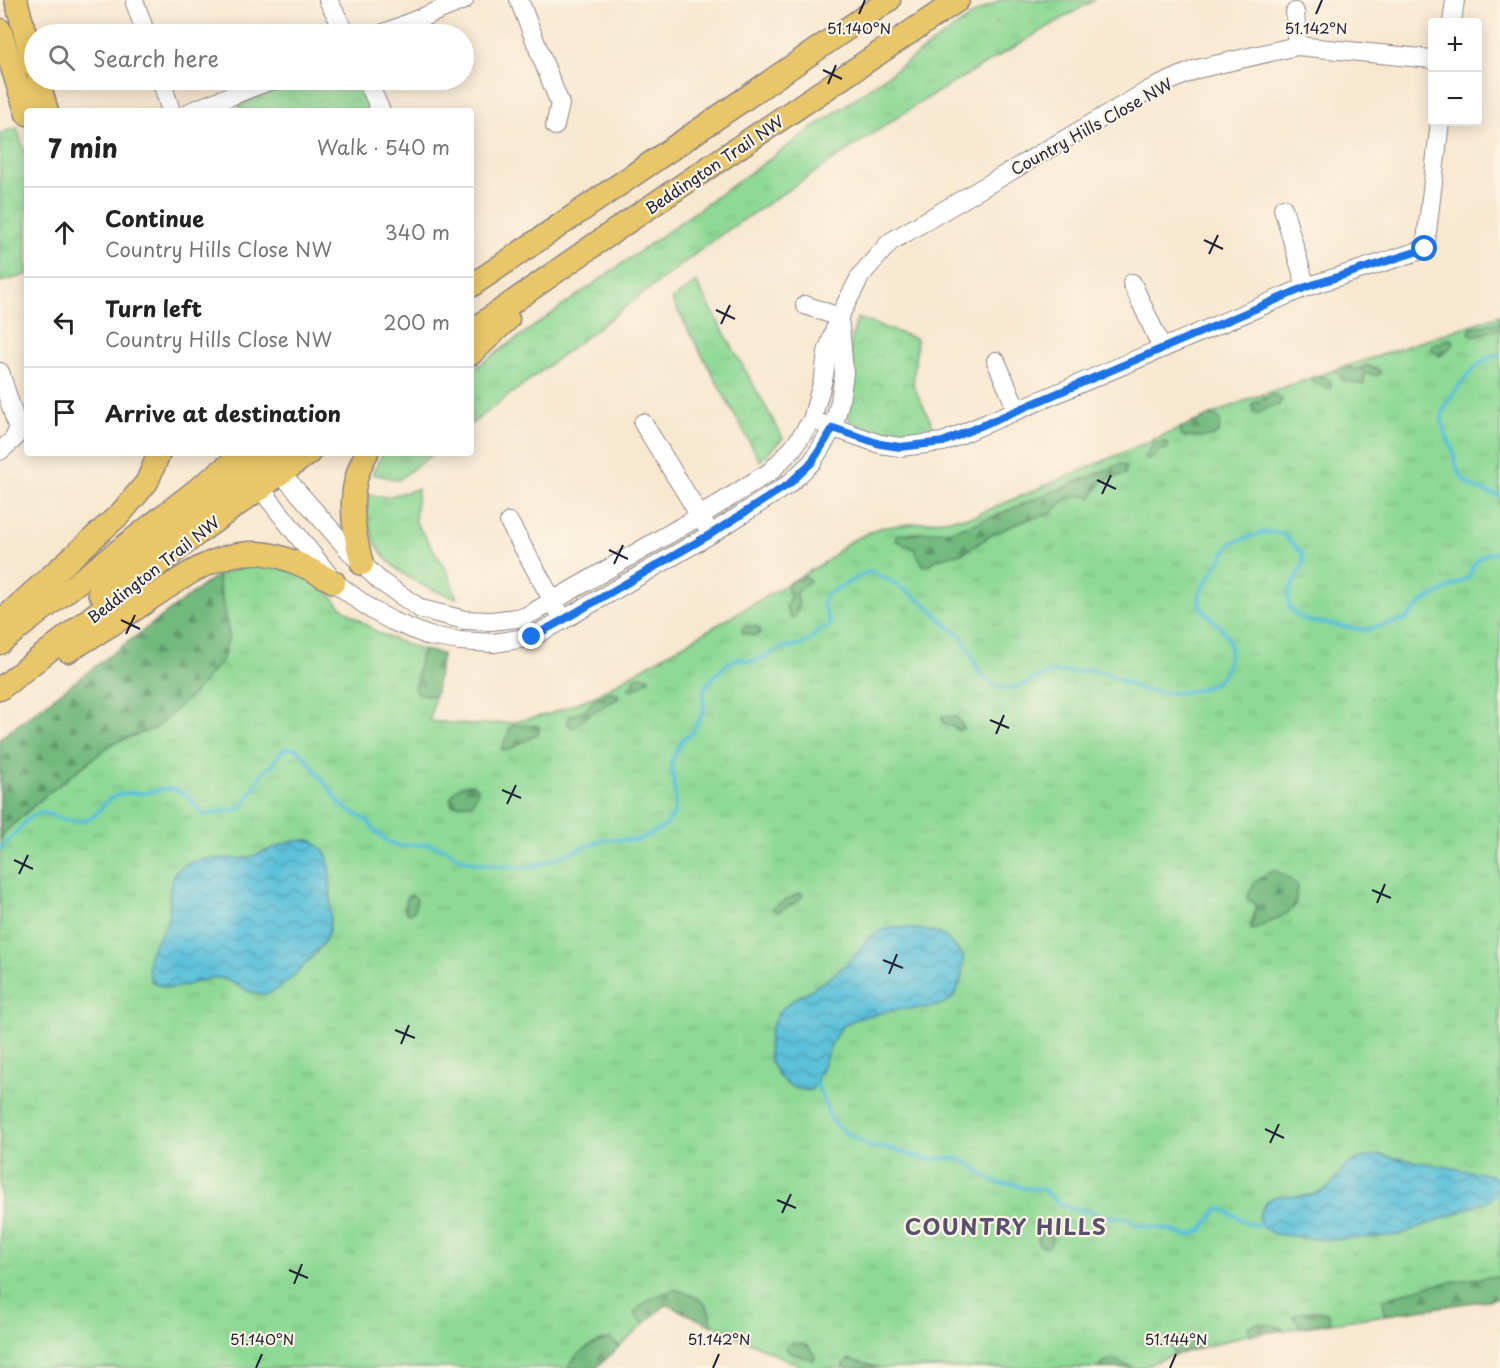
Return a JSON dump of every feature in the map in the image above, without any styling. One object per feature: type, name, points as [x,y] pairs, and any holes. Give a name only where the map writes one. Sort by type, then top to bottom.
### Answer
[{"type":"main road","points":[[16,0],[24,30]]},
{"type":"main road","points":[[474,284],[889,0]]},
{"type":"main road","name":"Beddington Trail NW","points":[[474,329],[958,0]]},
{"type":"main road","points":[[819,93],[973,0]]},
{"type":"main road","points":[[0,30],[25,108]]},
{"type":"main road","points":[[41,90],[46,108]]},
{"type":"main road","points":[[474,278],[491,270]]},
{"type":"main road","points":[[474,351],[559,270]]},
{"type":"main road","points":[[0,622],[120,514],[147,482],[158,456]]},
{"type":"main road","points":[[0,643],[255,459],[282,456]]},
{"type":"main road","points":[[362,564],[354,529],[353,500],[358,471],[366,456]]},
{"type":"main road","points":[[255,459],[261,489]]},
{"type":"main road","points":[[0,684],[54,629],[255,459]]},
{"type":"main road","name":"Beddington Trail NW","points":[[0,690],[201,531],[261,489]]},
{"type":"main road","points":[[0,690],[128,614],[180,580],[225,557],[256,553],[311,563],[334,582]]},
{"type":"street","points":[[328,0],[341,24]]},
{"type":"street","points":[[406,24],[464,0]]},
{"type":"street","points":[[519,0],[560,104],[555,126]]},
{"type":"street","points":[[1453,18],[1455,0]]},
{"type":"street","points":[[135,3],[142,24]]},
{"type":"street","points":[[1294,12],[1297,45]]},
{"type":"street","name":"Country Hills Close NW","points":[[255,459],[380,581],[421,609],[465,620],[490,621],[525,616],[554,602],[700,516],[771,471],[793,448],[812,420],[824,376],[827,352],[839,317],[861,275],[890,242],[1149,90],[1197,69],[1297,45],[1428,59]]},
{"type":"street","points":[[164,90],[170,108]]},
{"type":"street","points":[[200,108],[246,90]]},
{"type":"street","points":[[372,90],[380,108]]},
{"type":"street","points":[[812,420],[880,444],[900,447],[943,442],[1306,287],[1425,249],[1440,126]]},
{"type":"street","points":[[1283,208],[1306,287]]},
{"type":"street","points":[[1132,283],[1162,348]]},
{"type":"street","points":[[334,582],[372,610],[429,636],[494,643],[532,637],[711,534],[789,484],[812,462],[833,428],[844,373],[839,317],[805,305]]},
{"type":"street","points":[[996,361],[1017,410]]},
{"type":"street","points":[[0,372],[18,429],[7,445]]},
{"type":"street","points":[[643,423],[711,534]]},
{"type":"street","points":[[261,489],[311,563],[330,546],[336,536]]},
{"type":"street","points":[[509,522],[563,620]]},
{"type":"green space","points":[[1000,0],[1094,0],[919,103],[719,236],[474,422],[474,369],[974,14]]},
{"type":"green space","points":[[276,90],[364,90],[370,108],[240,108],[239,105]]},
{"type":"green space","points":[[17,128],[24,150],[24,276],[0,282],[0,133]]},
{"type":"green space","points":[[696,282],[783,438],[760,461],[672,300]]},
{"type":"green space","points":[[1500,315],[1500,1298],[1243,1336],[1167,1357],[1141,1368],[805,1368],[666,1304],[596,1368],[0,1368],[0,840],[5,832],[47,794],[113,743],[156,728],[229,635],[217,575],[244,567],[273,566],[316,580],[342,608],[378,633],[418,649],[442,654],[430,721],[472,725],[515,722],[549,714],[595,696],[827,561],[847,543],[879,528],[974,516],[1249,399]]},
{"type":"green space","points":[[857,318],[917,339],[913,385],[936,432],[883,433],[857,426],[849,419],[846,409],[851,342]]},
{"type":"green space","points":[[1500,322],[1500,329],[1474,336],[1469,333],[1471,328]]},
{"type":"green space","points":[[1449,339],[1453,340],[1454,344],[1440,356],[1431,349],[1432,345]]},
{"type":"green space","points":[[1367,365],[1381,372],[1377,376],[1368,373],[1364,375],[1364,384],[1341,380],[1340,375],[1334,370],[1346,366],[1357,369]]},
{"type":"green space","points":[[1319,375],[1331,381],[1331,388],[1328,389],[1314,383],[1312,377]]},
{"type":"green space","points":[[1274,394],[1282,400],[1278,406],[1269,407],[1255,414],[1252,404]]},
{"type":"green space","points":[[1211,415],[1220,419],[1219,432],[1212,437],[1184,437],[1181,434],[1180,428]]},
{"type":"green space","points":[[1166,442],[1169,445],[1167,449],[1158,451],[1152,459],[1144,457],[1153,444]]},
{"type":"green space","points":[[381,456],[430,456],[398,480],[372,474]]},
{"type":"green space","points":[[1120,464],[1126,466],[1125,474],[1102,481],[1092,497],[1079,496],[1068,499],[1051,514],[1026,520],[993,534],[965,552],[938,559],[928,566],[923,565],[914,549],[895,540],[896,535],[953,530],[977,523]]},
{"type":"green space","points":[[418,489],[415,521],[447,571],[457,598],[428,588],[402,572],[390,563],[374,538],[367,512],[368,495],[387,497]]},
{"type":"green space","points":[[217,575],[229,635],[223,659],[195,692],[156,728],[113,743],[47,794],[5,832],[0,840],[0,738]]},
{"type":"green space","points":[[803,575],[810,581],[795,593],[799,606],[793,618],[790,617],[786,606],[791,594],[788,591],[788,584]]},
{"type":"green space","points":[[746,626],[756,626],[761,631],[756,636],[743,633],[742,629]]},
{"type":"green space","points":[[422,650],[442,654],[435,696],[420,694],[414,688]]},
{"type":"green space","points":[[639,676],[648,677],[649,680],[632,691],[628,690],[629,686],[635,684],[634,679]]},
{"type":"green space","points":[[611,692],[618,694],[618,698],[593,712],[573,728],[567,724],[569,717],[588,708],[595,698]]},
{"type":"green space","points":[[942,716],[957,717],[964,728],[958,731],[943,723]]},
{"type":"green space","points":[[512,725],[539,726],[539,733],[507,751],[501,749]]},
{"type":"green space","points":[[472,784],[478,790],[472,804],[452,805],[450,799],[456,790],[461,786]]},
{"type":"green space","points":[[1273,870],[1286,876],[1298,886],[1295,906],[1288,913],[1254,930],[1250,929],[1257,905],[1247,899],[1255,882]]},
{"type":"green space","points":[[799,893],[803,894],[795,903],[778,912],[773,910],[772,908]]},
{"type":"green space","points":[[412,895],[417,899],[411,914],[407,913],[404,907],[408,896]]},
{"type":"green space","points":[[1045,1233],[1050,1235],[1052,1240],[1050,1245],[1045,1247],[1040,1245],[1038,1240],[1040,1235]]},
{"type":"green space","points":[[1500,1276],[1500,1298],[1385,1315],[1383,1299],[1441,1284]]},
{"type":"green space","points":[[675,1289],[701,1300],[708,1310],[713,1326],[666,1304],[645,1323],[638,1319],[635,1313],[643,1304]]},
{"type":"green space","points":[[1316,1311],[1328,1314],[1331,1322],[1300,1327],[1293,1316],[1302,1312]]},
{"type":"green space","points":[[1259,1323],[1283,1329],[1250,1335],[1248,1327]]},
{"type":"green space","points":[[610,1339],[620,1346],[596,1368],[568,1368],[575,1357],[586,1349],[598,1342]]},
{"type":"green space","points":[[1181,1339],[1194,1343],[1198,1348],[1174,1355],[1170,1343]]},
{"type":"green space","points":[[791,1343],[808,1347],[815,1356],[814,1360],[791,1353],[785,1348]]},
{"type":"green space","points":[[848,1359],[880,1368],[848,1368],[843,1365]]},
{"type":"green space","points":[[1112,1359],[1134,1368],[1098,1368],[1104,1362]]},
{"type":"water","points":[[311,840],[327,856],[330,883],[328,933],[319,949],[283,985],[267,994],[260,994],[219,978],[175,988],[151,981],[149,955],[167,921],[170,885],[180,868],[205,859],[249,857],[285,844]]},
{"type":"water","points":[[909,928],[940,934],[951,942],[963,956],[962,976],[958,990],[951,999],[932,1007],[888,1011],[851,1021],[834,1038],[811,1090],[797,1089],[786,1083],[773,1067],[768,1048],[771,1028],[782,1010],[840,970],[877,932],[885,929]]},
{"type":"water","points":[[1379,1155],[1491,1175],[1498,1181],[1498,1190],[1488,1201],[1399,1235],[1324,1240],[1274,1234],[1262,1227],[1258,1218],[1263,1206],[1269,1200],[1276,1196],[1308,1196],[1317,1193],[1331,1185],[1344,1168],[1352,1162],[1360,1158]]},
{"type":"waterway","points":[[1500,354],[1481,362],[1474,369],[1451,396],[1442,417],[1456,466],[1463,479],[1480,490],[1500,496]]},
{"type":"waterway","points":[[0,849],[30,817],[42,812],[67,820],[87,820],[106,802],[123,793],[177,790],[187,796],[203,815],[242,808],[263,772],[272,766],[281,751],[289,748],[297,749],[305,757],[342,806],[369,822],[373,829],[388,842],[399,846],[428,844],[448,850],[457,857],[475,863],[526,868],[602,840],[639,840],[665,826],[673,815],[676,804],[671,762],[683,739],[692,733],[704,710],[703,692],[707,684],[728,663],[738,659],[758,660],[784,647],[809,641],[820,629],[827,628],[830,624],[823,603],[825,595],[870,571],[928,606],[944,623],[959,634],[981,674],[994,685],[1002,688],[1016,687],[1050,673],[1093,670],[1142,689],[1175,693],[1200,689],[1211,684],[1225,670],[1229,658],[1229,640],[1199,605],[1200,592],[1231,543],[1265,532],[1282,533],[1302,553],[1304,563],[1288,594],[1289,607],[1308,621],[1366,630],[1406,619],[1423,602],[1469,577],[1476,561],[1484,555],[1500,553]]},
{"type":"waterway","points":[[816,1084],[835,1124],[872,1148],[887,1148],[923,1158],[959,1159],[997,1182],[1012,1183],[1022,1188],[1042,1189],[1059,1203],[1070,1208],[1101,1216],[1128,1218],[1135,1225],[1166,1229],[1189,1236],[1203,1229],[1218,1208],[1244,1221],[1262,1226]]},
{"type":"waterway","points":[[1494,1194],[1500,1198]]},
{"type":"district","name":"COUNTRY HILLS","points":[[1006,1225]]},
{"type":"route","points":[[532,637],[711,534],[789,484],[812,462],[833,428],[880,444],[900,447],[943,442],[1306,287],[1425,249]]}]
